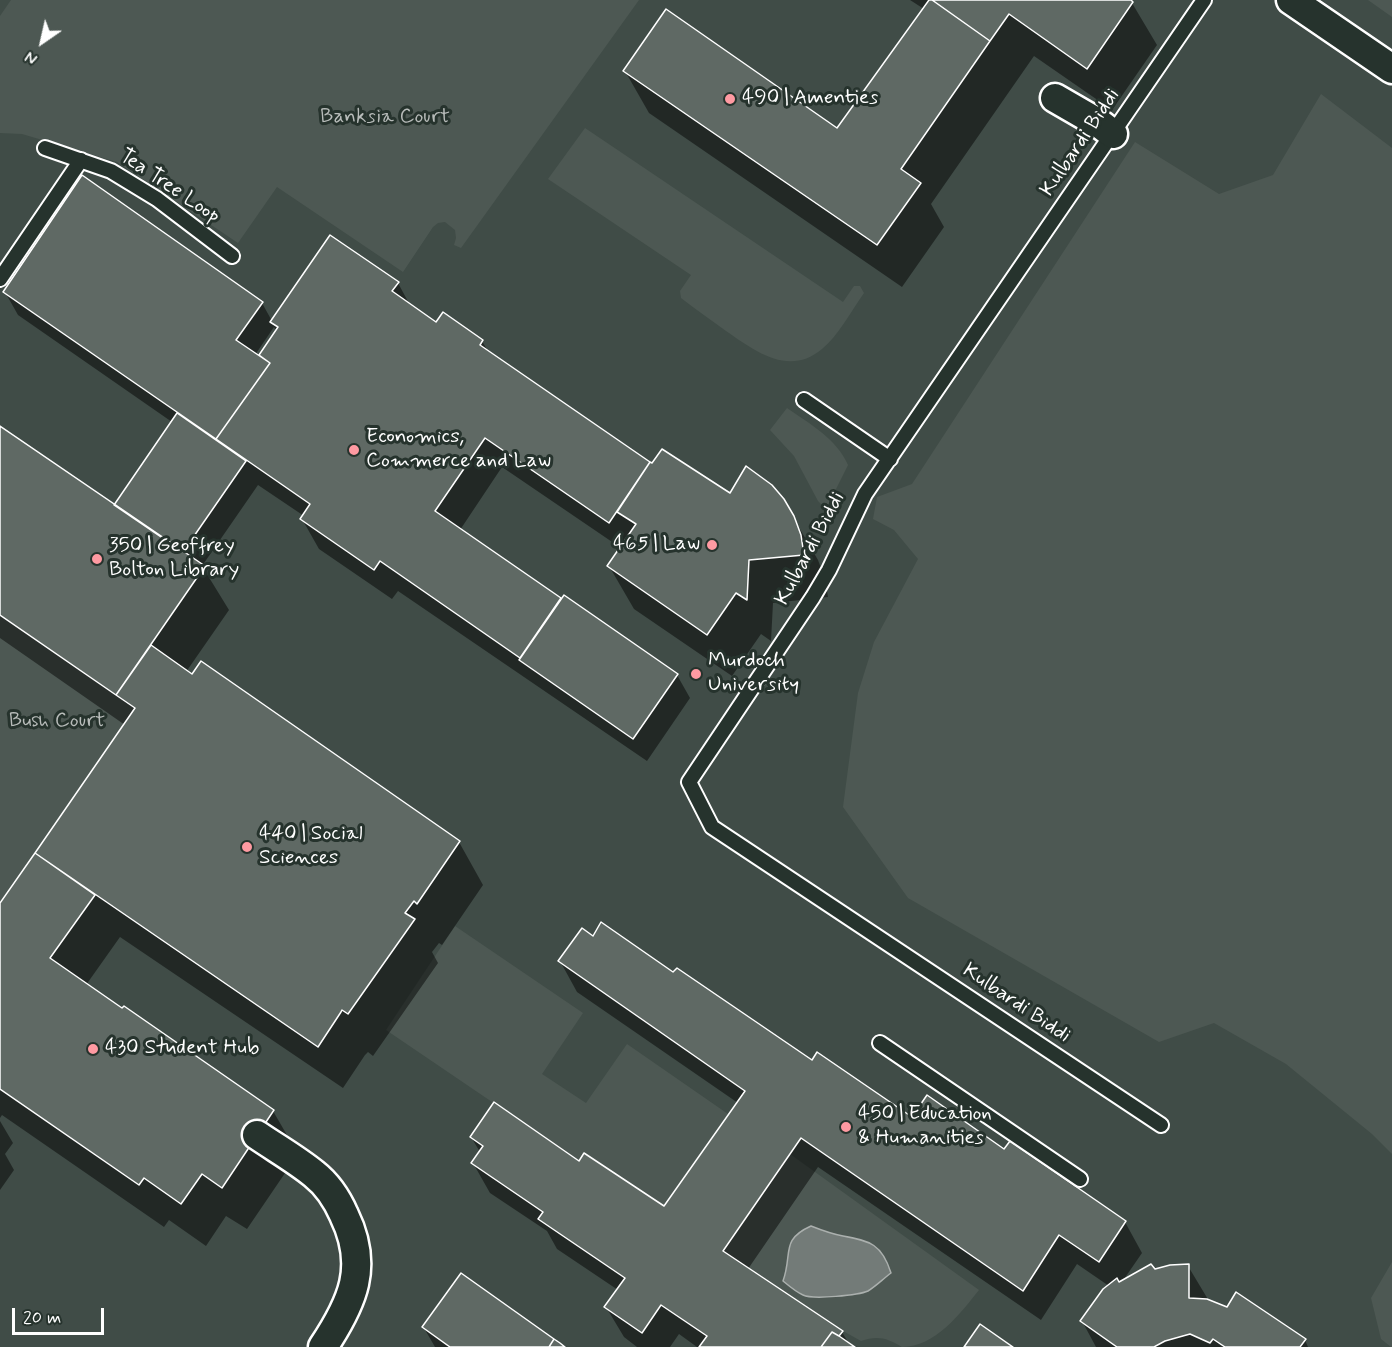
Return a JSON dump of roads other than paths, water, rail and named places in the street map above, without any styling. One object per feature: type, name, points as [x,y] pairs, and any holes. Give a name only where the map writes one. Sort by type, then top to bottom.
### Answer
[{"type":"street","points":[[1291,0],[1392,69]]},
{"type":"street","points":[[1055,98],[1113,134]]},
{"type":"street","points":[[257,1135],[316,1175],[333,1193],[348,1222],[354,1240],[357,1262],[354,1289],[347,1308],[323,1347]]},
{"type":"lane","name":"Kulbardi Biddi","points":[[1161,1125],[712,827],[689,782],[813,597],[829,570],[864,494],[1204,0]]},
{"type":"lane","name":"Tea Tree Loop","points":[[45,148],[111,171],[157,199],[232,256]]},
{"type":"lane","points":[[0,279],[81,159]]},
{"type":"lane","points":[[804,400],[890,459]]},
{"type":"lane","points":[[880,1043],[1080,1179]]},
{"type":"place","name":"490 | Amenties","points":[[730,99]]},
{"type":"place","name":"Economics, Commerce and Law","points":[[354,450]]},
{"type":"place","name":"465 | Law","points":[[712,545]]},
{"type":"place","name":"350 | Geoffrey Bolton Library","points":[[97,559]]},
{"type":"place","name":"Murdoch University","points":[[696,674]]},
{"type":"place","name":"440 | Social Sciences","points":[[247,847]]},
{"type":"place","name":"430 Student Hub","points":[[93,1049]]},
{"type":"place","name":"450 | Education & Humanities","points":[[846,1127]]},
{"type":"park label","name":"Banksia Court","points":[[385,118]]},
{"type":"park label","name":"Bush Court","points":[[57,722]]}]
